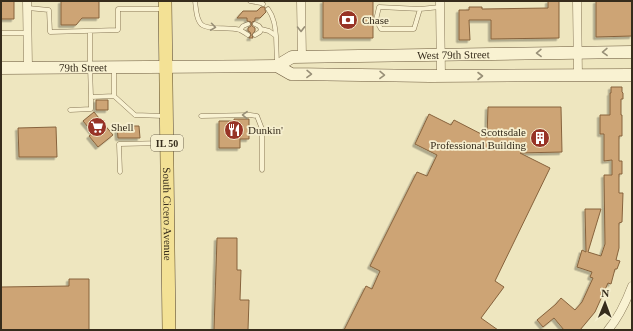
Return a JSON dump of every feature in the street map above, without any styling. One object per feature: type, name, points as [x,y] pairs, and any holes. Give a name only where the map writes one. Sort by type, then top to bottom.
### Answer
[{"type":"main road","name":"South Cicero Avenue","points":[[165,5],[169,330]]},
{"type":"main road","name":"West 79th Street","points":[[277,66],[292,57],[632,52]]},
{"type":"main road","name":"West 79th Street","points":[[165,66],[277,66],[291,74],[441,76],[632,75]]},
{"type":"main road","name":"79th Street","points":[[1,68],[165,66]]},
{"type":"street","points":[[301,1],[302,57]]},
{"type":"street","points":[[577,1],[578,76]]},
{"type":"street","points":[[440,4],[441,76]]},
{"type":"street","points":[[28,5],[28,67]]},
{"type":"street","points":[[608,330],[619,315],[632,286]]},
{"type":"lane","points":[[195,1],[198,18],[202,25],[212,28],[240,30],[248,35]]},
{"type":"lane","points":[[250,1],[263,4]]},
{"type":"lane","points":[[420,9],[414,29],[381,29],[376,20],[379,7],[420,9],[440,4]]},
{"type":"lane","points":[[28,5],[49,10],[50,32],[118,30],[118,9],[165,5]]},
{"type":"lane","points":[[268,9],[272,13],[274,21],[277,66]]},
{"type":"lane","points":[[240,30],[243,26],[248,24]]},
{"type":"lane","points":[[255,24],[276,36]]},
{"type":"lane","points":[[255,35],[262,29]]},
{"type":"lane","points":[[70,110],[91,109],[90,31]]},
{"type":"lane","points":[[1,33],[28,33]]},
{"type":"lane","points":[[114,67],[114,96]]},
{"type":"lane","points":[[91,97],[114,96],[135,115],[166,116]]},
{"type":"lane","points":[[201,116],[257,116],[262,129],[262,170]]},
{"type":"lane","points":[[120,172],[119,144],[167,143]]},
{"type":"building","points":[[1,1],[14,1],[14,19],[1,19]]},
{"type":"building","points":[[61,1],[99,1],[99,18],[82,18],[76,25],[61,25]]},
{"type":"building","name":"Chase","points":[[323,1],[373,1],[373,38],[323,38]]},
{"type":"building","points":[[548,1],[559,1],[559,38],[491,39],[491,20],[469,20],[470,40],[459,40],[459,10],[469,10],[469,7],[482,7],[482,9],[548,8]]},
{"type":"building","points":[[596,1],[632,1],[632,36],[596,37]]},
{"type":"building","points":[[261,7],[265,7],[266,12],[260,18],[255,18],[255,21],[252,22],[252,26],[255,28],[255,31],[252,35],[253,38],[249,38],[251,35],[248,28],[251,26],[251,22],[247,21],[247,18],[237,18],[243,11],[257,11]]},
{"type":"building","points":[[611,87],[622,87],[623,93],[623,99],[621,99],[622,136],[619,136],[619,161],[622,161],[622,174],[619,174],[619,193],[623,193],[622,222],[619,223],[619,248],[616,260],[620,261],[617,269],[615,269],[611,284],[608,283],[595,312],[580,330],[564,330],[554,318],[543,327],[537,320],[561,298],[575,310],[582,302],[593,278],[590,277],[592,272],[577,267],[582,250],[586,252],[585,209],[601,209],[588,252],[601,256],[605,244],[604,175],[612,175],[612,160],[604,161],[604,134],[600,134],[600,115],[610,115]]},
{"type":"building","name":"Shell","points":[[96,100],[108,100],[108,110],[96,110]]},
{"type":"building","points":[[488,107],[561,107],[562,152],[520,153],[550,168],[495,281],[504,287],[481,318],[498,330],[344,330],[366,286],[372,289],[380,271],[370,266],[417,172],[427,176],[437,155],[415,144],[429,114],[451,125],[454,120],[487,137]]},
{"type":"building","name":"Shell","points":[[94,112],[113,135],[98,147],[89,136],[93,133],[83,121]]},
{"type":"building","name":"Dunkin'","points":[[234,119],[249,119],[249,139],[240,139],[240,148],[219,148],[219,121],[234,121]]},
{"type":"building","name":"Shell","points":[[117,126],[139,126],[140,138],[118,138]]},
{"type":"building","points":[[56,127],[57,157],[19,157],[18,128]]},
{"type":"building","points":[[217,238],[237,238],[237,270],[241,270],[240,300],[249,300],[248,330],[214,330]]},
{"type":"building","points":[[69,279],[89,279],[89,330],[1,330],[1,287],[69,286]]},
{"type":"place","name":"Chase","points":[[348,20]]},
{"type":"place","name":"Shell","points":[[97,127]]},
{"type":"place","name":"Dunkin'","points":[[234,130]]},
{"type":"place","name":"Scottsdale Professional Building","points":[[540,138]]}]
